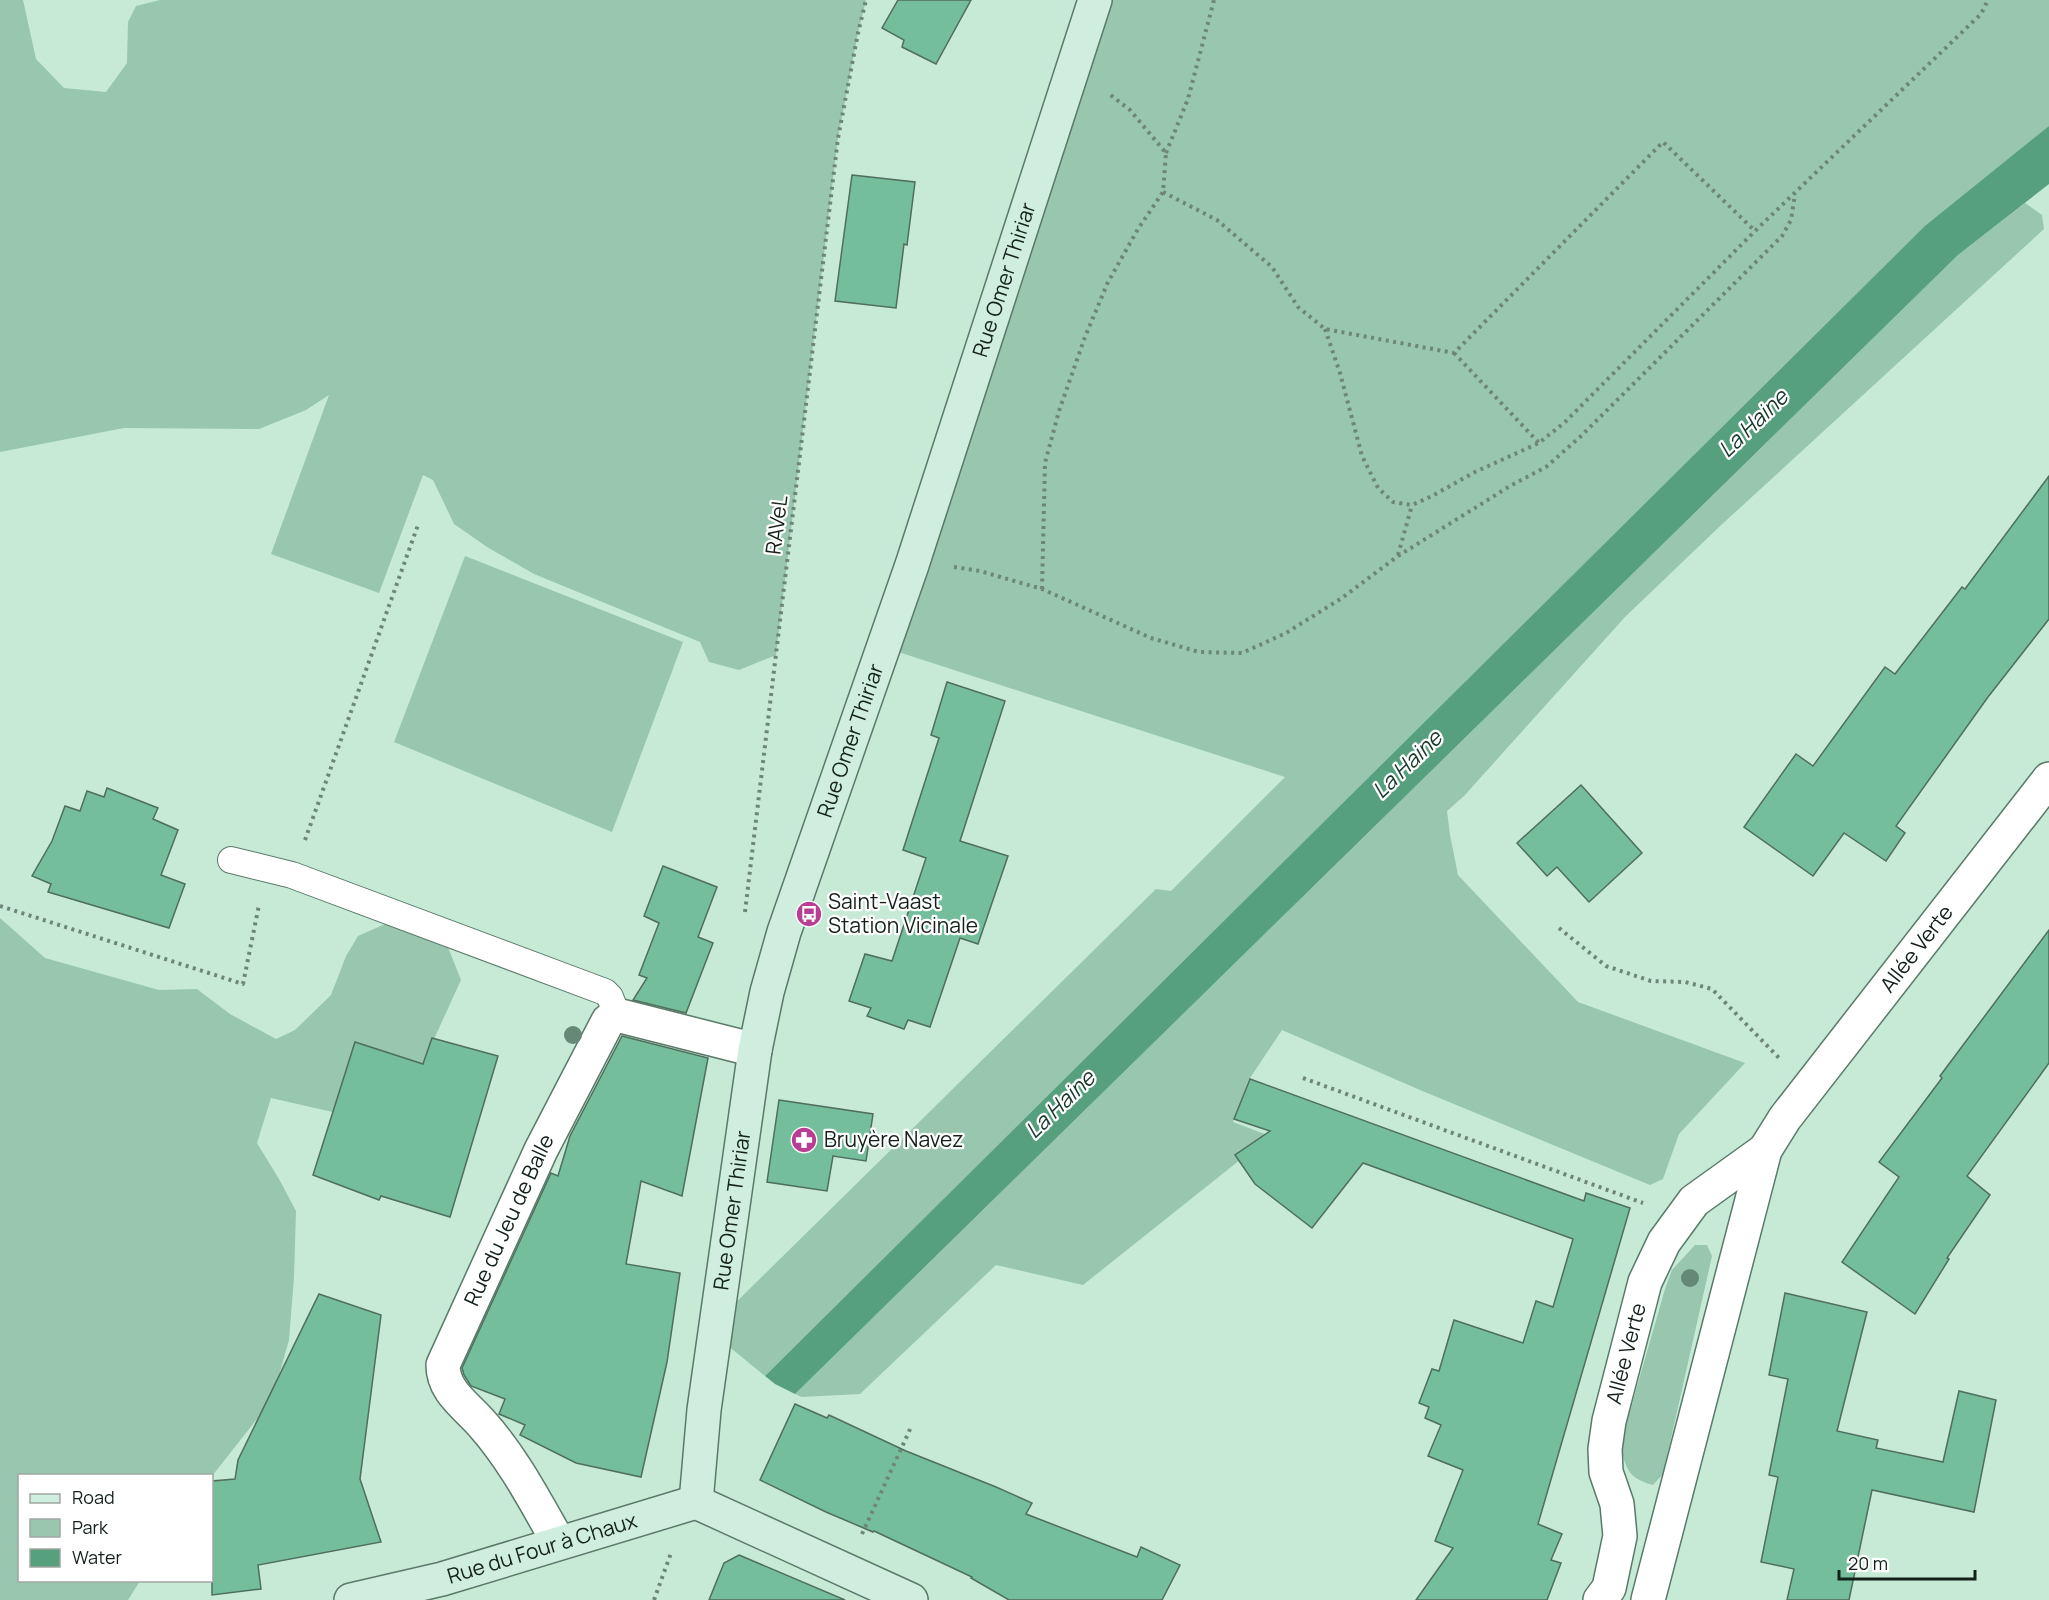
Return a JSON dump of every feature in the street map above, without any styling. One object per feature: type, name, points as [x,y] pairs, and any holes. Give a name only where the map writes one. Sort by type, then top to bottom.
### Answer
[{"type":"street","name":"Rue Omer Thiriar","points":[[696,1502],[704,1410],[755,1050],[767,992],[784,932],[912,566],[1095,0]]},
{"type":"street","name":"Allée Verte","points":[[1648,1600],[1765,1150],[1785,1118],[2049,779]]},
{"type":"street","points":[[617,1015],[755,1050]]},
{"type":"street","name":"Rue du Jeu de Balle","points":[[559,1543],[525,1483],[485,1426],[447,1387],[443,1376],[443,1365],[541,1150],[608,1021],[617,1015]]},
{"type":"street","name":"Allée Verte","points":[[1600,1600],[1609,1588],[1620,1536],[1617,1504],[1606,1472],[1605,1449],[1609,1421],[1645,1282],[1664,1242],[1694,1201],[1765,1150]]},
{"type":"street","points":[[696,1502],[911,1600]]},
{"type":"street","name":"Rue du Four à Chaux","points":[[351,1600],[442,1579],[696,1502]]},
{"type":"lane","points":[[231,860],[292,874],[605,992],[610,997],[617,1015]]},
{"type":"path","name":"RAVeL","points":[[745,916],[838,138],[866,0]]},
{"type":"path","points":[[1042,589],[1045,463],[1059,411],[1085,337],[1108,282],[1138,228],[1163,192],[1166,153],[1188,99],[1214,0]]},
{"type":"path","points":[[1325,329],[1340,373],[1362,456],[1378,488],[1393,502],[1412,505],[1475,472],[1539,443],[1565,422],[1755,231],[1981,14],[1988,0]]},
{"type":"path","points":[[1073,69],[1130,110],[1166,153]]},
{"type":"path","points":[[1454,353],[1663,142],[1755,231]]},
{"type":"path","points":[[1163,192],[1217,220],[1272,267],[1298,307],[1325,329],[1454,353],[1539,443]]},
{"type":"path","points":[[912,566],[955,567],[980,571],[1042,589],[1151,638],[1199,652],[1242,652],[1286,633],[1342,598],[1398,556],[1510,486],[1546,467],[1580,437],[1782,236],[1791,220],[1795,194]]},
{"type":"path","points":[[1398,556],[1412,505]]},
{"type":"path","points":[[292,874],[418,525]]},
{"type":"path","points":[[0,906],[243,984],[267,868]]},
{"type":"path","points":[[1559,928],[1606,966],[1651,981],[1685,982],[1712,989],[1809,1089]]},
{"type":"path","points":[[1303,1078],[1683,1218]]},
{"type":"path","points":[[846,1570],[912,1425]]},
{"type":"green space","points":[[0,0],[23,0],[36,59],[64,88],[106,92],[127,63],[128,22],[136,6],[160,0],[866,0],[838,138],[776,655],[739,670],[709,662],[700,642],[534,574],[487,547],[454,524],[433,480],[423,475],[379,593],[271,554],[329,395],[306,410],[259,429],[124,428],[0,452]]},
{"type":"green space","points":[[1095,0],[2049,0],[2049,126],[1296,851],[765,1376],[715,1335],[716,1322],[1156,889],[1171,891],[1285,777],[883,647]]},
{"type":"green space","points":[[2025,203],[2042,215],[2044,229],[1718,528],[1625,617],[1464,796],[1447,811],[1458,875],[1578,1002],[1745,1063],[1679,1134],[1663,1179],[1650,1185],[1282,1030],[1248,1081],[1233,1122],[1270,1136],[1083,1285],[996,1265],[860,1394],[802,1397],[795,1394],[1958,255]]},
{"type":"green space","points":[[465,556],[683,642],[612,832],[394,742]]},
{"type":"green space","points":[[401,917],[442,932],[461,980],[398,1118],[350,1116],[271,1098],[257,1143],[296,1211],[289,1340],[272,1400],[213,1475],[18,1474],[18,1582],[139,1582],[128,1600],[0,1600],[0,918],[45,958],[159,990],[197,989],[230,1014],[276,1039],[295,1030],[331,995],[346,956],[358,936]]},
{"type":"green space","points":[[1695,1245],[1707,1245],[1712,1256],[1663,1474],[1653,1485],[1633,1476],[1620,1446],[1672,1270]]},
{"type":"water","name":"La Haine","points":[[2049,126],[2049,184],[1958,255],[795,1394],[765,1376],[1925,226]]},
{"type":"building","points":[[898,0],[971,0],[936,64],[902,47],[904,40],[882,28]]},
{"type":"building","points":[[852,175],[915,182],[896,308],[835,301]]},
{"type":"building","points":[[2049,476],[2049,619],[1988,697],[1896,826],[1905,833],[1886,861],[1844,833],[1813,876],[1744,827],[1796,754],[1813,766],[1885,667],[1895,674],[1962,587],[1965,589]]},
{"type":"building","points":[[947,682],[1005,701],[960,841],[1008,856],[978,944],[960,938],[930,1027],[908,1020],[904,1029],[867,1016],[871,1008],[849,1001],[865,954],[892,961],[926,858],[903,850],[939,738],[931,735]]},
{"type":"building","points":[[1581,785],[1642,853],[1589,902],[1557,867],[1547,876],[1517,843]]},
{"type":"building","points":[[107,788],[158,808],[153,819],[178,830],[161,875],[185,884],[169,928],[48,892],[51,884],[32,876],[52,841],[65,806],[80,811],[87,791],[104,797]]},
{"type":"building","points":[[663,866],[717,887],[698,937],[713,943],[686,1013],[633,1000],[647,978],[639,975],[659,923],[644,916]]},
{"type":"building","points":[[2049,930],[2049,1063],[1967,1176],[1990,1195],[1947,1258],[1949,1259],[1915,1314],[1842,1262],[1899,1177],[1879,1162]]},
{"type":"building","points":[[622,1036],[708,1058],[682,1196],[641,1181],[626,1264],[680,1273],[667,1362],[641,1477],[576,1463],[520,1435],[525,1425],[499,1414],[505,1399],[471,1386],[462,1368],[551,1173],[558,1176],[570,1136]]},
{"type":"building","points":[[432,1038],[498,1056],[450,1217],[381,1196],[379,1200],[313,1175],[355,1042],[423,1064]]},
{"type":"building","points":[[1250,1079],[1584,1201],[1586,1193],[1630,1208],[1538,1524],[1562,1534],[1551,1560],[1561,1563],[1547,1600],[1416,1600],[1453,1548],[1435,1541],[1463,1470],[1428,1456],[1441,1425],[1425,1418],[1429,1407],[1419,1403],[1432,1369],[1439,1371],[1454,1320],[1523,1343],[1536,1301],[1553,1307],[1573,1239],[1363,1163],[1312,1228],[1255,1184],[1235,1155],[1270,1131],[1234,1119]]},
{"type":"building","points":[[779,1100],[873,1114],[866,1161],[833,1156],[827,1191],[767,1182]]},
{"type":"building","points":[[1785,1293],[1867,1312],[1837,1431],[1878,1440],[1876,1448],[1943,1462],[1959,1391],[1996,1400],[1974,1512],[1872,1490],[1849,1600],[1787,1600],[1794,1569],[1761,1562],[1778,1477],[1769,1475],[1788,1379],[1769,1375]]},
{"type":"building","points":[[319,1294],[381,1315],[360,1479],[381,1542],[258,1565],[261,1589],[212,1595],[213,1481],[235,1479],[238,1460]]},
{"type":"building","points":[[795,1404],[827,1418],[829,1415],[906,1451],[1032,1503],[1026,1514],[1137,1557],[1141,1547],[1180,1565],[1162,1600],[1009,1600],[972,1577],[760,1480]]},
{"type":"building","points":[[739,1555],[845,1600],[709,1600],[724,1563]]},
{"type":"place","name":"Saint-Vaast Station Vicinale","points":[[809,914]]},
{"type":"place","name":"Bruyère Navez","points":[[804,1140]]}]
